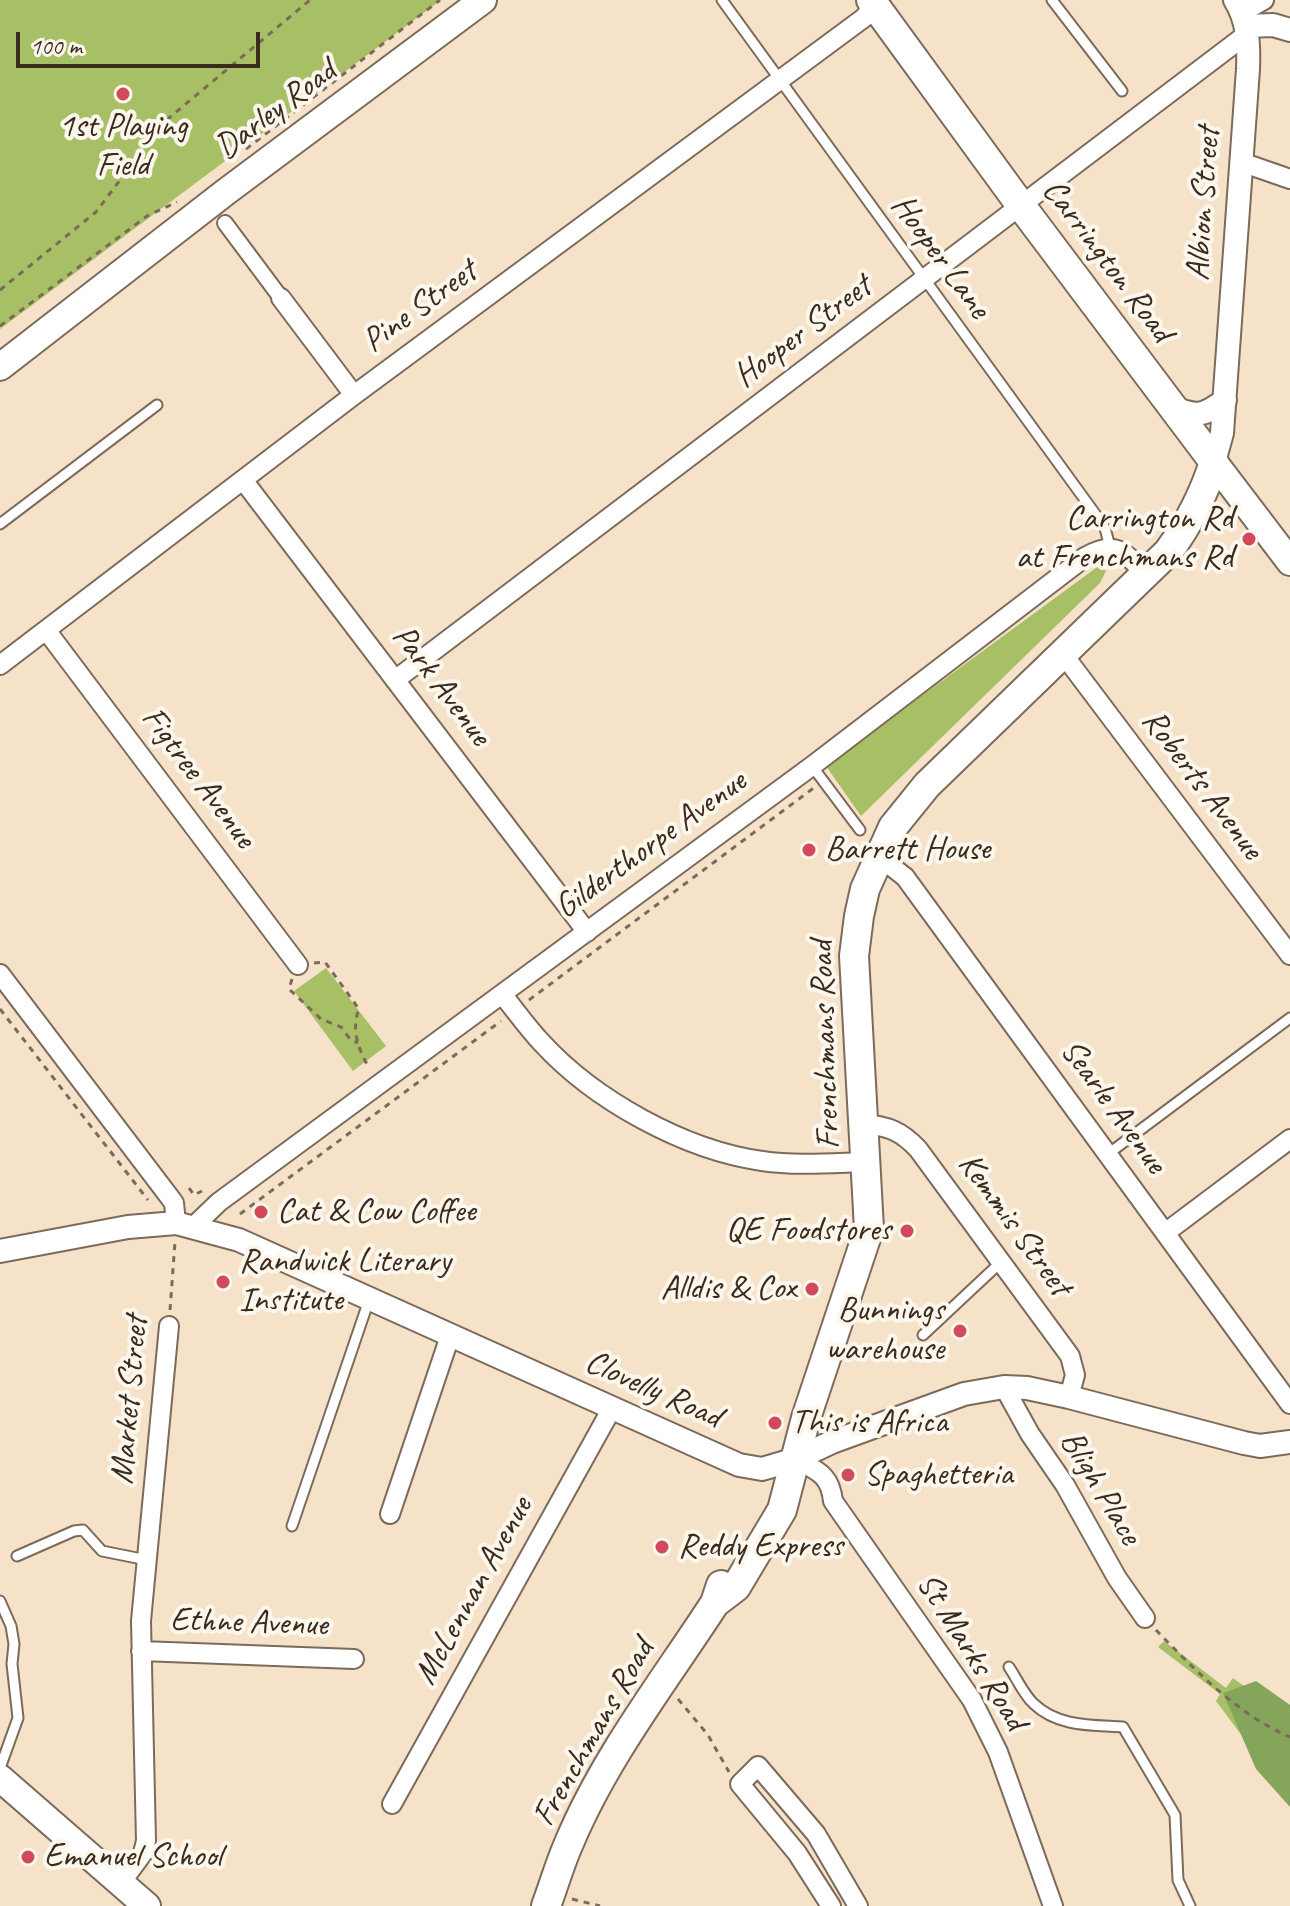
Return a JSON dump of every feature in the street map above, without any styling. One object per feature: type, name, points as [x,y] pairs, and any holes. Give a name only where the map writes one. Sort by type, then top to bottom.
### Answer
[{"type":"main road","name":"Darley Road","points":[[0,367],[227,191],[483,0]]},
{"type":"main road","name":"Carrington Road","points":[[873,1],[1022,207],[1290,562]]},
{"type":"main road","name":"Frenchmans Road","points":[[559,1902],[569,1842],[597,1789],[628,1735],[715,1603],[723,1578],[796,1459],[806,1418],[869,1229],[854,956],[865,889],[878,856],[909,805],[1146,575],[1181,534],[1214,462]]},
{"type":"main road","points":[[0,1778],[147,1906]]},
{"type":"street","name":"Hooper Street","points":[[395,680],[1022,207],[1264,0]]},
{"type":"street","name":"Pine Street","points":[[0,665],[354,395],[781,81],[865,17],[873,1]]},
{"type":"street","points":[[1243,18],[1290,30]]},
{"type":"street","name":"Albion Street","points":[[1214,462],[1222,433],[1225,400],[1248,69],[1243,18]]},
{"type":"street","points":[[1241,162],[1290,179]]},
{"type":"street","points":[[225,223],[354,395]]},
{"type":"street","points":[[1171,407],[1189,414],[1203,414],[1225,400]]},
{"type":"street","name":"Park Avenue","points":[[243,480],[587,932]]},
{"type":"street","points":[[1110,547],[1129,557],[1146,575]]},
{"type":"street","name":"Gilderthorpe Avenue","points":[[185,1225],[587,932],[817,774],[1085,557],[1099,548],[1110,547]]},
{"type":"street","name":"Figtree Avenue","points":[[46,630],[298,965]]},
{"type":"street","name":"Roberts Avenue","points":[[1063,654],[1290,955]]},
{"type":"street","name":"Searle Avenue","points":[[878,856],[905,877],[1290,1404]]},
{"type":"street","points":[[0,974],[174,1203],[185,1225]]},
{"type":"street","points":[[502,994],[541,1043],[575,1073],[640,1120],[715,1150],[765,1162],[866,1162]]},
{"type":"street","name":"Kemmis Street","points":[[864,1124],[889,1126],[909,1139],[1070,1356],[1075,1379],[1069,1397]]},
{"type":"street","points":[[1165,1233],[1290,1139]]},
{"type":"street","name":"Clovelly Road","points":[[0,1251],[128,1227],[185,1225],[239,1240],[611,1410],[739,1465],[762,1469],[796,1459],[832,1442],[964,1394],[1004,1387],[1027,1388],[1069,1397],[1244,1443],[1260,1446],[1290,1442]]},
{"type":"street","name":"Market Street","points":[[121,1883],[143,1853],[146,1841],[141,1621],[169,1326]]},
{"type":"street","points":[[390,1514],[450,1336]]},
{"type":"street","name":"Bligh Place","points":[[1004,1387],[1030,1434],[1065,1485],[1117,1578],[1145,1618]]},
{"type":"street","name":"McLennan Avenue","points":[[392,1804],[611,1410]]},
{"type":"street","name":"St Marks Road","points":[[796,1459],[825,1476],[832,1488],[833,1501],[972,1700],[998,1752],[1053,1906]]},
{"type":"street","name":"Ethne Avenue","points":[[141,1651],[354,1659]]},
{"type":"street","points":[[831,1906],[797,1853],[740,1784],[758,1766],[816,1834],[858,1906]]},
{"type":"lane","name":"Hooper Lane","points":[[722,0],[1105,528],[1110,547]]},
{"type":"lane","points":[[1052,0],[1122,91]]},
{"type":"lane","points":[[0,524],[157,405]]},
{"type":"lane","points":[[817,774],[860,830]]},
{"type":"lane","points":[[1108,1154],[1290,1018]]},
{"type":"lane","points":[[923,1335],[1001,1262]]},
{"type":"lane","points":[[292,1526],[369,1300]]},
{"type":"lane","points":[[17,1556],[83,1530],[102,1551],[147,1560]]},
{"type":"lane","points":[[0,1601],[11,1626],[14,1644],[12,1664],[18,1718],[0,1768]]},
{"type":"lane","points":[[1009,1667],[1032,1703],[1050,1716],[1066,1723],[1123,1727],[1175,1815],[1178,1880],[1190,1906]]},
{"type":"path","points":[[0,290],[96,212],[163,123],[310,0]]},
{"type":"path","points":[[243,153],[440,0]]},
{"type":"path","points":[[0,326],[147,216],[189,196]]},
{"type":"path","name":"Gilderthorpe Avenue","points":[[240,1214],[515,1010],[817,774]]},
{"type":"path","points":[[358,1043],[350,1039],[341,1027],[321,1019],[289,989],[298,965],[325,962],[359,1009],[355,1024],[358,1043],[368,1066]]},
{"type":"path","points":[[0,1009],[148,1200]]},
{"type":"path","points":[[189,1188],[194,1195],[202,1191]]},
{"type":"path","name":"Market Street","points":[[169,1326],[185,1225]]},
{"type":"path","points":[[1145,1618],[1214,1685],[1264,1726],[1290,1737]]},
{"type":"path","points":[[678,1699],[708,1735],[733,1778],[740,1784]]},
{"type":"path","points":[[559,1902],[600,1906]]},
{"type":"green space","points":[[0,0],[441,0],[0,329]]},
{"type":"green space","points":[[1100,565],[1106,571],[1100,583],[861,816],[826,766]]},
{"type":"green space","points":[[326,968],[386,1046],[353,1071],[294,991]]},
{"type":"green space","points":[[1164,1641],[1226,1688],[1233,1678],[1290,1720],[1290,1800],[1216,1701],[1220,1694],[1158,1647]]},
{"type":"green space","points":[[1256,1681],[1290,1705],[1290,1807],[1256,1769],[1223,1693]]},
{"type":"place","name":"1st Playing Field","points":[[123,94]]},
{"type":"place","name":"Carrington Rd at Frenchmans Rd","points":[[1249,539]]},
{"type":"place","name":"Barrett House","points":[[809,850]]},
{"type":"place","name":"Cat & Cow Coffee","points":[[261,1212]]},
{"type":"place","name":"QE Foodstores","points":[[907,1231]]},
{"type":"place","name":"Randwick Literary Institute","points":[[223,1282]]},
{"type":"place","name":"Alldis & Cox","points":[[812,1289]]},
{"type":"place","name":"Bunnings warehouse","points":[[960,1331]]},
{"type":"place","name":"This is Africa","points":[[775,1423]]},
{"type":"place","name":"Spaghetteria","points":[[848,1475]]},
{"type":"place","name":"Reddy Express","points":[[662,1547]]},
{"type":"place","name":"Emanuel School","points":[[28,1857]]}]
